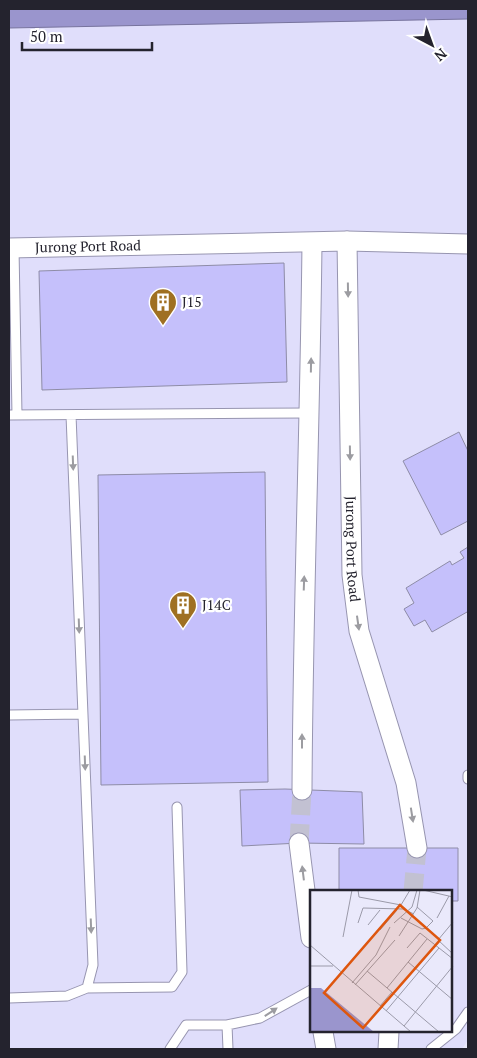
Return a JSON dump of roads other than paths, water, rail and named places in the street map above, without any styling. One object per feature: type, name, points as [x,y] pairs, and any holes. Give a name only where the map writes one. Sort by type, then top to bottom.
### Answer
[{"type":"street","name":"Jurong Port Road","points":[[347,241],[352,575],[359,631],[406,783],[417,848]]},
{"type":"street","name":"Jurong Port Road","points":[[11,248],[347,241],[468,244]]},
{"type":"street","points":[[302,790],[303,632],[310,413],[312,243]]},
{"type":"street","points":[[299,843],[310,930]]},
{"type":"street","points":[[323,1033],[326,1049]]},
{"type":"street","points":[[388,1033],[388,1049]]},
{"type":"lane","points":[[11,248],[13,415],[310,413]]},
{"type":"lane","points":[[71,415],[93,965],[87,988]]},
{"type":"lane","points":[[9,716],[83,714]]},
{"type":"lane","points":[[9,998],[67,996],[87,988],[172,987],[182,972],[177,807]]},
{"type":"lane","points":[[170,1049],[186,1025],[227,1025],[265,1017],[285,1003],[310,990]]},
{"type":"lane","points":[[452,1032],[468,1012]]},
{"type":"lane","points":[[227,1025],[228,1049]]},
{"type":"lane","points":[[431,1049],[451,1033]]},
{"type":"tunnel","points":[[299,843],[302,790]]},
{"type":"tunnel","points":[[413,890],[417,848]]},
{"type":"place","name":"J15","points":[[163,326]]},
{"type":"place","name":"J14C","points":[[183,629]]}]
